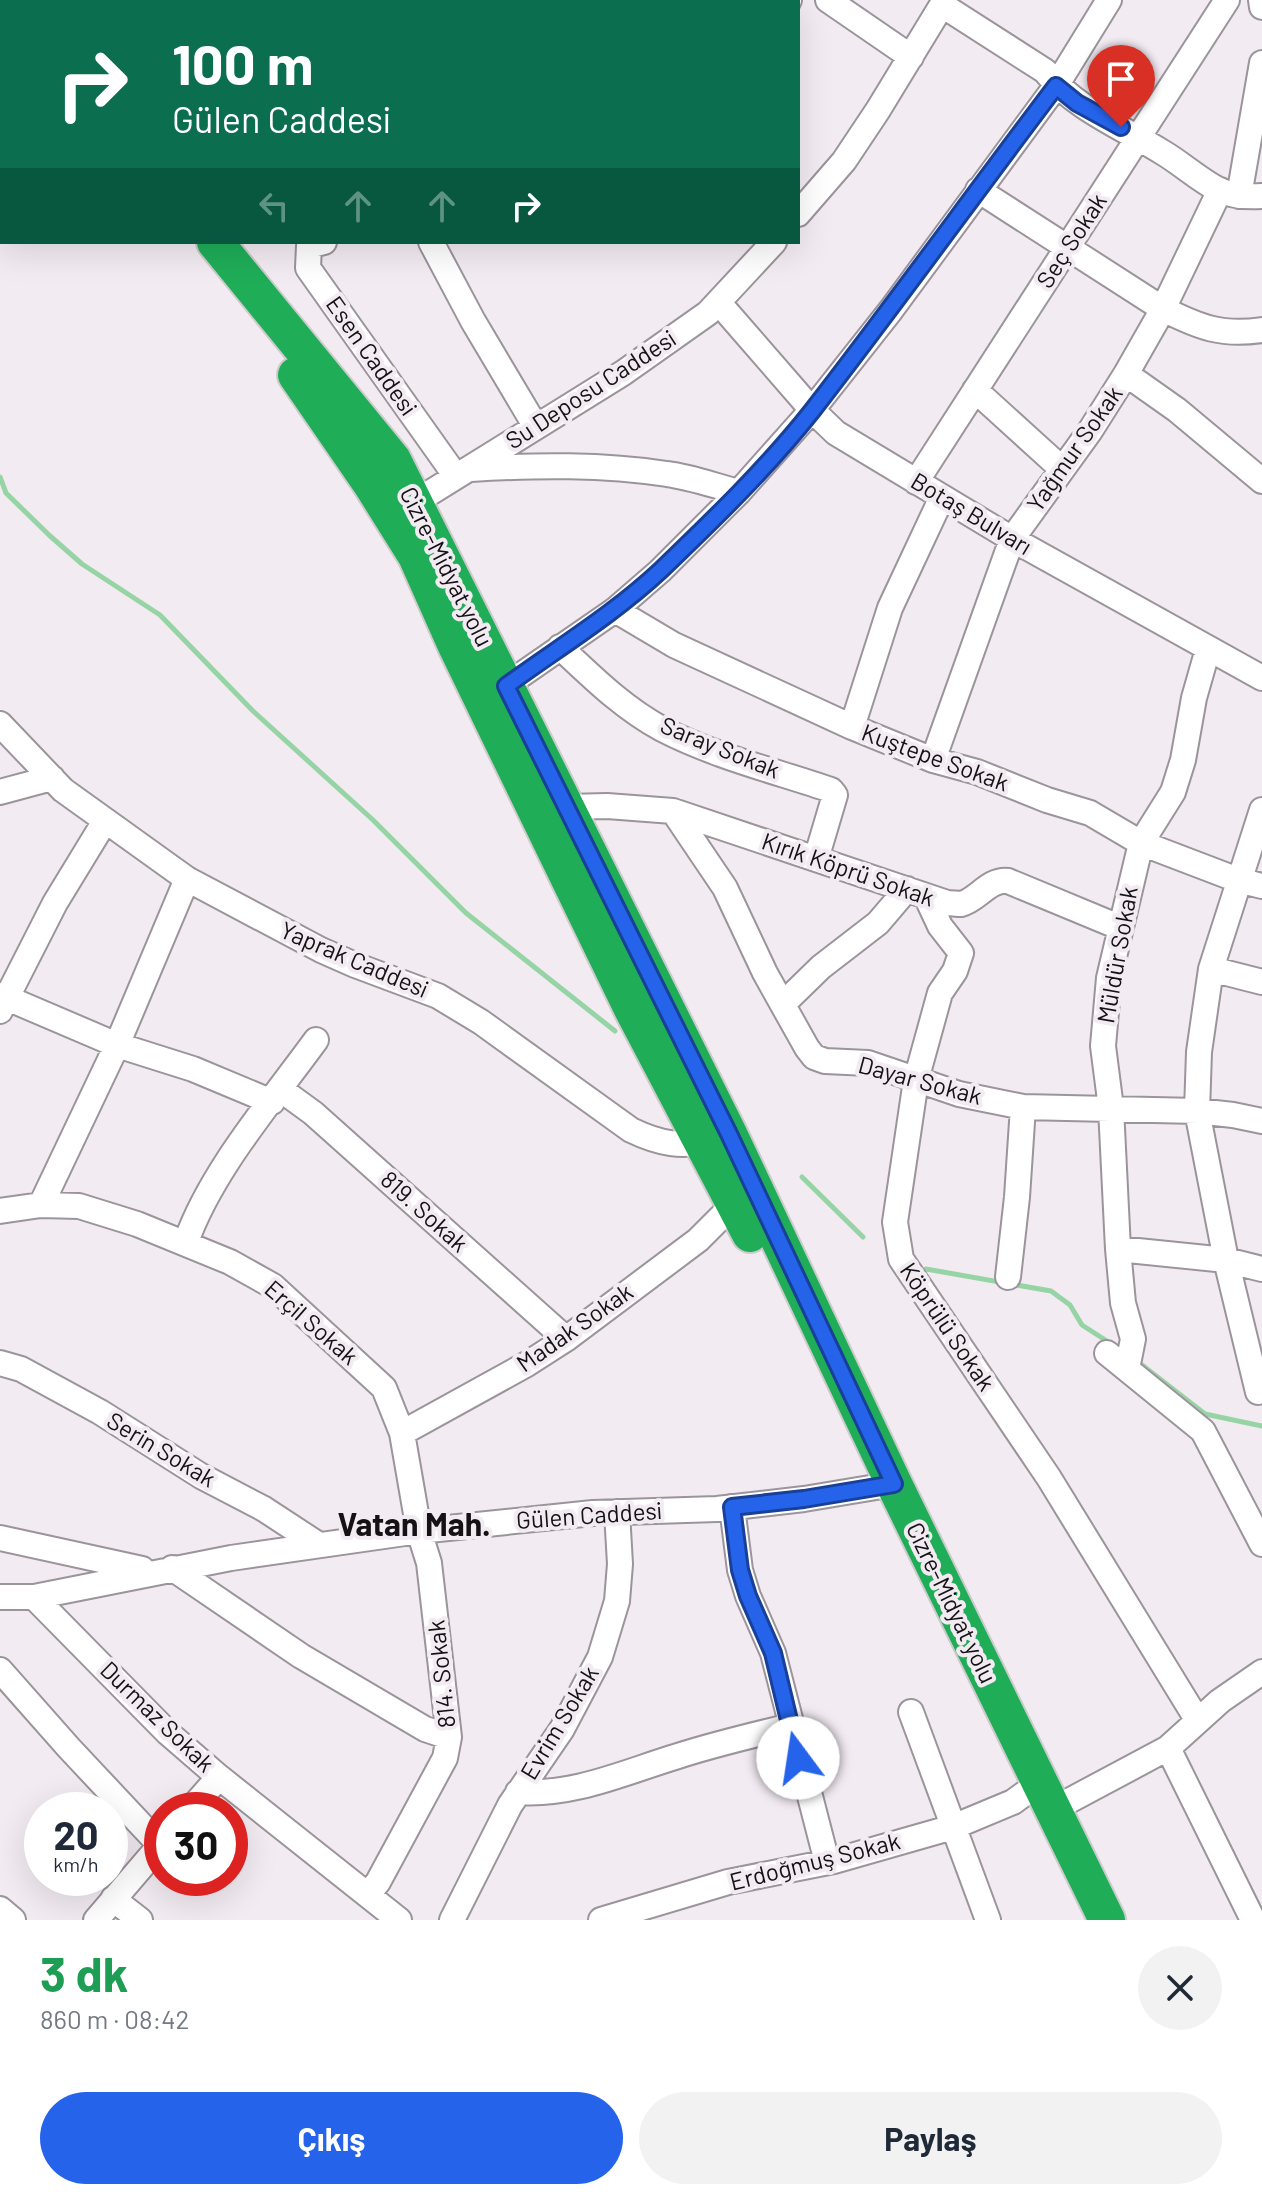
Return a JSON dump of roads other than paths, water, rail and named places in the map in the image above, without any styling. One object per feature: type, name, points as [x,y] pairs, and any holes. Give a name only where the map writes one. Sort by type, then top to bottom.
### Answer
[{"type":"highway","name":"Cizre-Midyat yolu","points":[[193,244],[403,510]]},
{"type":"highway","name":"Cizre-Midyat yolu","points":[[217,244],[393,460],[416,556],[494,693],[566,807],[716,1139],[1038,1802],[1085,1920]]},
{"type":"highway","name":"Cizre-Midyat yolu","points":[[494,693],[633,1011],[716,1139],[734,1204],[884,1485]]},
{"type":"highway","name":"Cizre-Midyat yolu","points":[[1038,1802],[1107,1920]]},
{"type":"street","points":[[828,0],[911,57]]},
{"type":"street","points":[[494,693],[615,610],[660,571],[739,492],[812,410],[891,310],[1056,86],[1109,0]]},
{"type":"street","name":"Seç Sokak","points":[[916,482],[1227,0]]},
{"type":"street","points":[[1261,0],[1262,7]]},
{"type":"street","points":[[800,212],[844,161],[943,2],[1045,71],[1056,86],[1077,103],[1241,194]]},
{"type":"street","name":"Yağmur Sokak","points":[[933,760],[1012,539],[1126,374],[1163,309],[1241,194],[1262,63]]},
{"type":"street","points":[[978,190],[1163,309],[1208,330],[1243,333],[1262,330]]},
{"type":"street","name":"Esen Caddesi","points":[[316,244],[309,246],[308,268],[460,472]]},
{"type":"street","points":[[432,244],[473,321],[536,427]]},
{"type":"street","name":"Su Deposu Caddesi","points":[[403,510],[623,373],[719,303],[766,245]]},
{"type":"street","name":"Botaş Bulvarı","points":[[719,303],[812,410],[836,433],[1012,539],[1262,678]]},
{"type":"street","points":[[1126,374],[1177,410],[1262,481]]},
{"type":"street","points":[[975,390],[1062,469]]},
{"type":"street","points":[[460,472],[550,464],[669,474],[739,492]]},
{"type":"street","points":[[852,727],[890,608],[942,497]]},
{"type":"street","name":"Kuştepe Sokak","points":[[615,610],[674,645],[852,727],[933,760],[977,772],[1047,800],[1090,813],[1141,843],[1262,886]]},
{"type":"street","name":"Saray Sokak","points":[[560,647],[606,692],[661,728],[831,790],[835,795],[816,859]]},
{"type":"street","name":"Müldür Sokak","points":[[1127,1369],[1133,1339],[1123,1303],[1111,1108],[1103,1046],[1109,978],[1141,843],[1173,792],[1208,649]]},
{"type":"street","name":"Yaprak Caddesi","points":[[0,724],[63,790],[187,879],[245,912],[355,965],[438,996],[481,1022],[631,1130],[654,1141],[682,1145],[716,1139]]},
{"type":"street","points":[[0,792],[52,778]]},
{"type":"street","name":"Kırık Köprü Sokak","points":[[566,807],[673,811],[947,903],[962,904],[990,885],[1008,881],[1119,927]]},
{"type":"street","points":[[1258,1392],[1226,1260],[1197,1111],[1199,1052],[1211,969],[1262,810]]},
{"type":"street","name":"Dayar Sokak","points":[[673,811],[725,888],[783,1004],[814,1057],[825,1061],[868,1063],[959,1094],[1023,1107],[1197,1111],[1262,1121]]},
{"type":"street","points":[[2,1002],[55,903],[105,821]]},
{"type":"street","points":[[41,1205],[117,1045],[187,879]]},
{"type":"street","points":[[783,1004],[821,967],[916,892]]},
{"type":"street","name":"Köprülü Sokak","points":[[916,892],[961,953],[955,971],[940,993],[916,1080],[895,1222],[901,1259],[1049,1478],[1198,1721]]},
{"type":"street","points":[[1211,969],[1262,982]]},
{"type":"street","name":"819. Sokak","points":[[2,1002],[117,1045],[276,1096],[313,1113],[566,1339]]},
{"type":"street","points":[[186,1242],[210,1189],[316,1040]]},
{"type":"street","points":[[1008,1277],[1023,1107]]},
{"type":"street","name":"Madak Sokak","points":[[402,1433],[566,1339],[698,1240],[734,1204]]},
{"type":"street","name":"Erçil Sokak","points":[[0,1211],[41,1205],[79,1206],[186,1242],[273,1286],[384,1388],[402,1433],[419,1531]]},
{"type":"street","points":[[1118,1249],[1226,1260],[1262,1269]]},
{"type":"street","points":[[1107,1353],[1203,1431],[1262,1544]]},
{"type":"street","name":"Serin Sokak","points":[[0,1363],[21,1369],[100,1412],[319,1545]]},
{"type":"street","name":"Gülen Caddesi","points":[[0,1597],[34,1597],[164,1570],[419,1531],[617,1512],[732,1507],[884,1485]]},
{"type":"street","points":[[732,1507],[740,1570],[773,1653],[827,1862]]},
{"type":"street","name":"Evrim Sokak","points":[[452,1920],[518,1792],[562,1729],[592,1676],[609,1633],[617,1601],[620,1564],[617,1512]]},
{"type":"street","name":"814. Sokak","points":[[368,1894],[378,1882],[445,1758],[449,1737],[431,1578],[419,1531]]},
{"type":"street","points":[[0,1538],[164,1570],[425,1729],[449,1737]]},
{"type":"street","name":"Durmaz Sokak","points":[[34,1597],[168,1733],[399,1920]]},
{"type":"street","points":[[0,1670],[144,1826]]},
{"type":"street","name":"Erdoğmuş Sokak","points":[[601,1920],[728,1882],[827,1862],[953,1827],[1013,1802],[1038,1802],[1168,1748],[1220,1701],[1262,1672]]},
{"type":"street","points":[[911,1712],[988,1920]]},
{"type":"street","points":[[518,1792],[546,1794],[583,1787],[706,1747],[791,1726]]},
{"type":"street","points":[[1168,1748],[1253,1920]]},
{"type":"street","points":[[206,1792],[219,1777]]},
{"type":"street","points":[[96,1920],[144,1863]]},
{"type":"street","points":[[113,1899],[140,1920]]},
{"type":"street","points":[[0,1909],[13,1920]]},
{"type":"waterway","points":[[0,477],[6,493],[49,535],[82,564],[160,615],[253,711],[373,820],[466,913],[615,1031]]},
{"type":"waterway","points":[[802,1177],[863,1237]]},
{"type":"waterway","points":[[926,1269],[1051,1291],[1070,1305],[1082,1325],[1113,1345]]},
{"type":"waterway","points":[[1142,1365],[1205,1414],[1262,1426]]},
{"type":"district","name":"Vatan Mah.","points":[[414,1525]]}]
